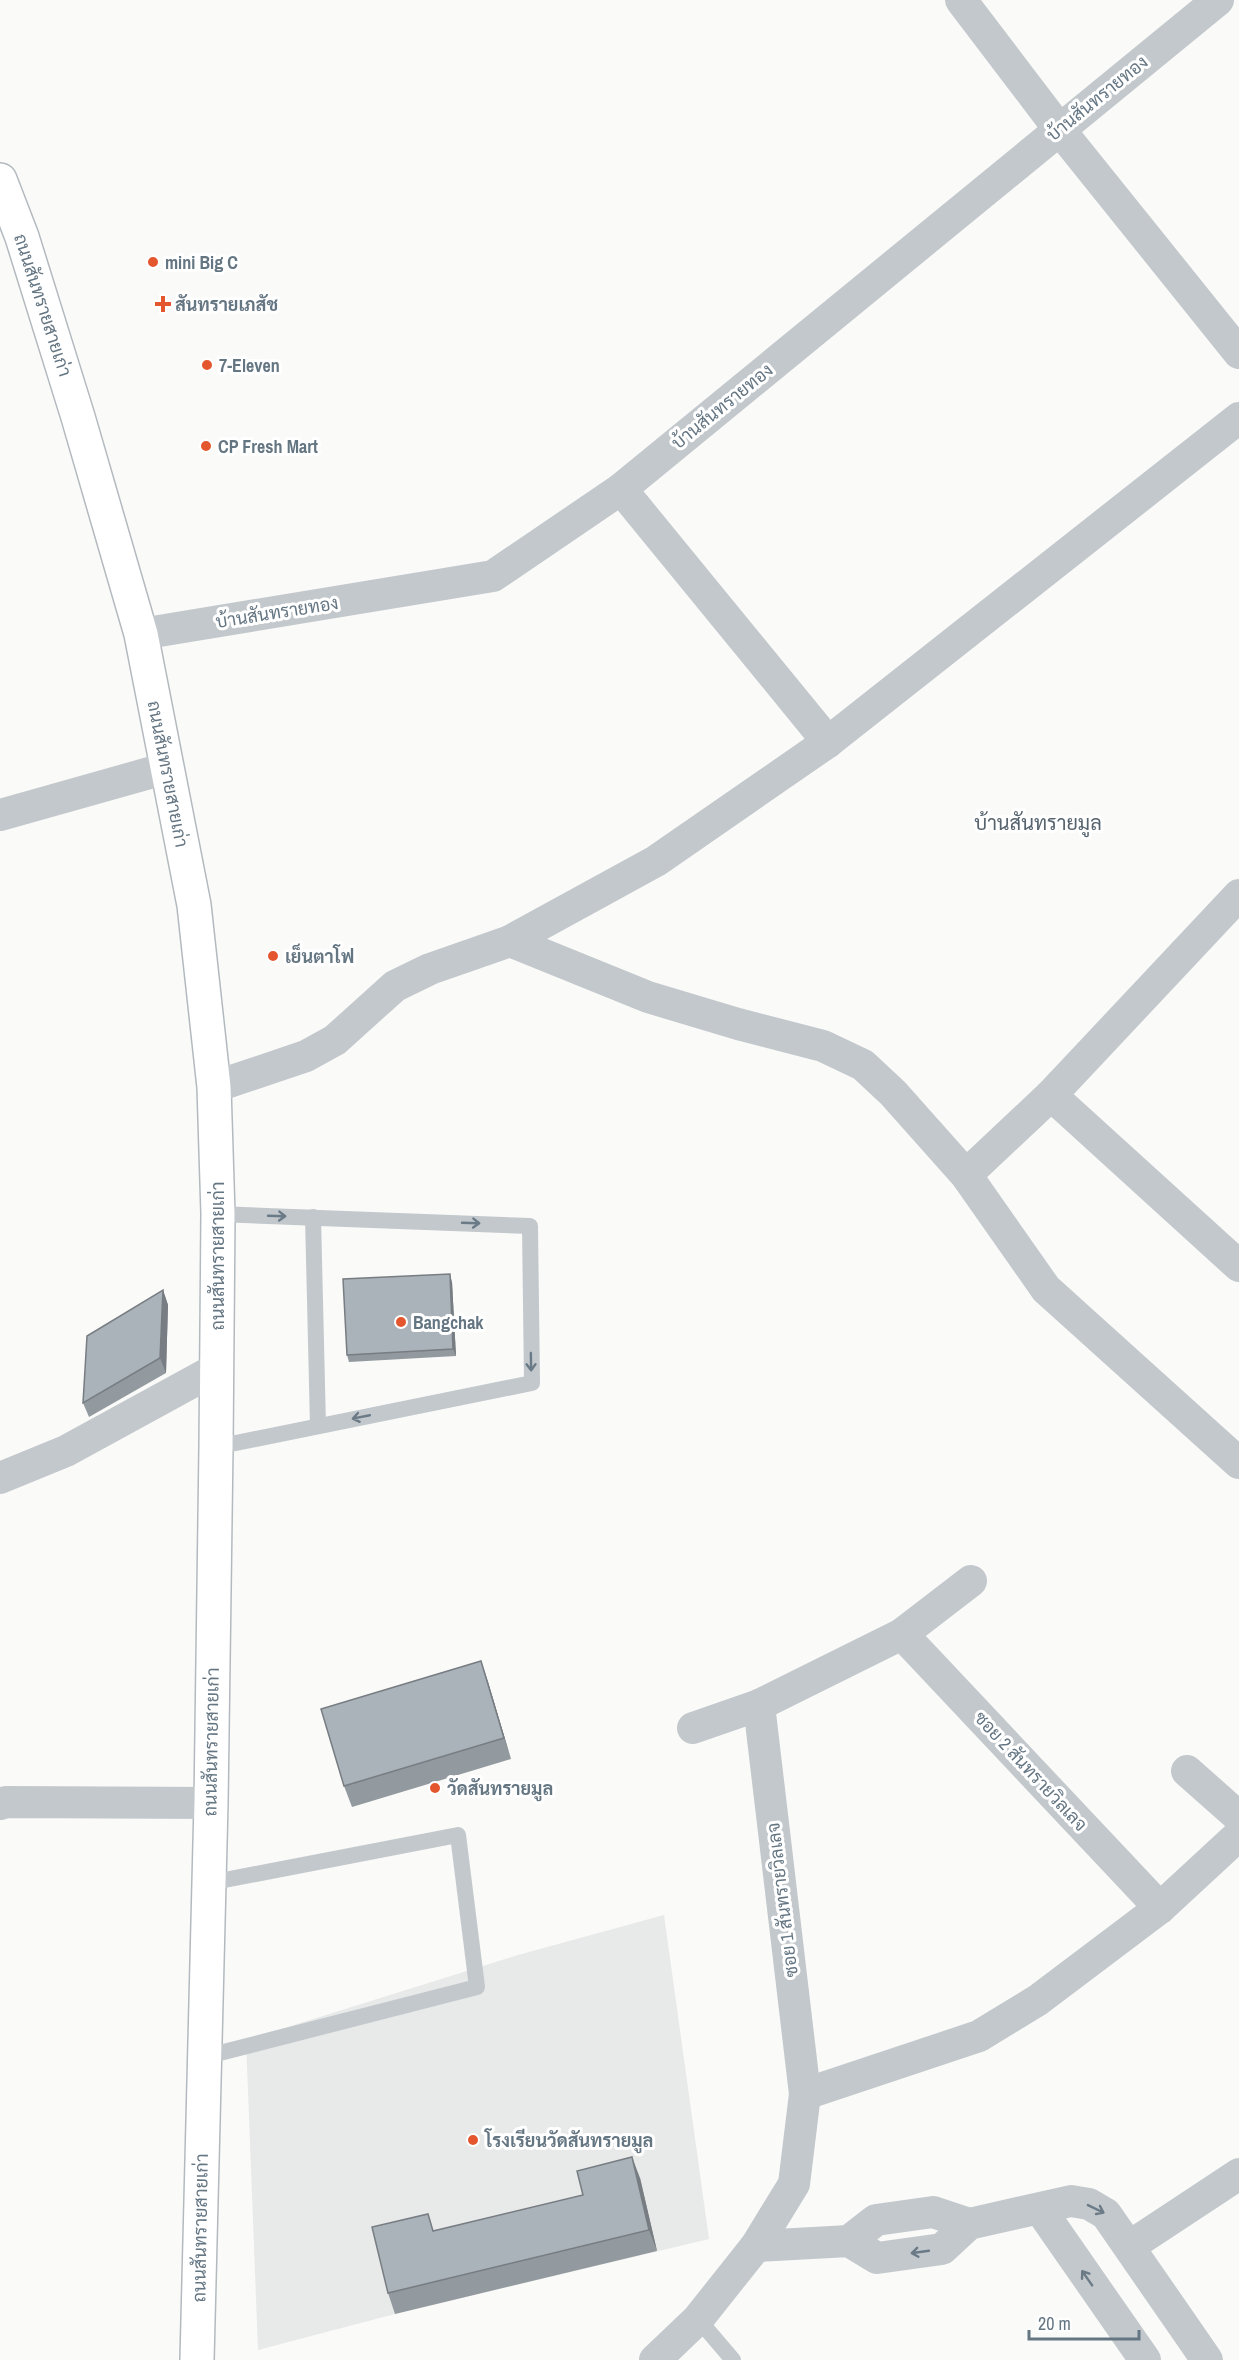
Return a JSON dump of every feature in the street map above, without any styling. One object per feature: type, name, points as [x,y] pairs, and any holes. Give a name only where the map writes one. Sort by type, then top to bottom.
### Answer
[{"type":"main road","name":"ถนนสันทรายสายเก่า","points":[[0,180],[22,237],[141,634],[194,905],[214,1087],[218,1214],[216,1447],[211,1803],[197,2360]]},
{"type":"street","points":[[961,0],[1059,129],[1239,353]]},
{"type":"street","name":"บ้านสันทรายทอง","points":[[141,634],[493,576],[621,489],[1218,0]]},
{"type":"street","points":[[214,1087],[306,1056],[335,1040],[395,986],[430,969],[510,942],[656,861],[828,742],[1239,418]]},
{"type":"street","points":[[621,489],[828,742]]},
{"type":"street","points":[[0,815],[167,768]]},
{"type":"street","points":[[966,1174],[1051,1095],[1234,910]]},
{"type":"street","points":[[510,942],[648,997],[823,1046],[863,1065],[893,1093],[966,1174],[1046,1289],[1239,1463]]},
{"type":"street","points":[[1051,1095],[1239,1266]]},
{"type":"street","points":[[0,1479],[66,1451],[216,1369]]},
{"type":"street","points":[[693,1728],[759,1705],[902,1634],[971,1581]]},
{"type":"street","name":"ซอย 2 สันทรายวิลเลจ","points":[[902,1634],[1160,1908]]},
{"type":"street","name":"ซอย 1 สันทรายวิลเลจ","points":[[655,2360],[698,2319],[756,2246],[794,2184],[805,2094],[759,1705]]},
{"type":"street","points":[[1187,1771],[1239,1816]]},
{"type":"street","points":[[0,1804],[6,1802],[211,1803]]},
{"type":"street","points":[[805,2094],[979,2036],[1038,2000],[1160,1908],[1239,1835]]},
{"type":"street","points":[[1130,2246],[1239,2174]]},
{"type":"street","points":[[756,2246],[849,2241],[876,2220],[933,2212],[969,2224],[1071,2201],[1089,2204],[1106,2214],[1207,2360]]},
{"type":"street","points":[[1040,2209],[1145,2360]]},
{"type":"lane","points":[[216,1447],[531,1383],[530,1226],[218,1214]]},
{"type":"lane","points":[[313,1217],[318,1426]]},
{"type":"lane","points":[[204,2057],[477,1987],[459,1834],[208,1883]]},
{"type":"lane","points":[[698,2319],[733,2360]]},
{"type":"shaded area","name":"โรงเรียนวัดสันทรายมูล","points":[[664,1915],[709,2239],[395,2314],[258,2350],[246,2040],[518,1955]]},
{"type":"building","name":"Bangchak","points":[[450,1274],[453,1349],[347,1355],[343,1279]]},
{"type":"building","points":[[163,1290],[160,1358],[83,1403],[87,1336]]},
{"type":"building","points":[[481,1661],[504,1738],[344,1786],[321,1709]]},
{"type":"building","points":[[632,2157],[649,2230],[388,2293],[372,2227],[428,2214],[433,2231],[583,2195],[577,2171]]},
{"type":"place","name":"mini Big C","points":[[153,262]]},
{"type":"place","name":"สันทรายเภสัช","points":[[163,304]]},
{"type":"place","name":"7-Eleven","points":[[207,365]]},
{"type":"place","name":"CP Fresh Mart","points":[[206,446]]},
{"type":"place","name":"เย็นตาโฟ","points":[[273,956]]},
{"type":"place","name":"Bangchak","points":[[401,1322]]},
{"type":"place","name":"วัดสันทรายมูล","points":[[435,1788]]},
{"type":"place","name":"โรงเรียนวัดสันทรายมูล","points":[[473,2140]]},
{"type":"district","name":"บ้านสันทรายมูล","points":[[1038,822]]}]
